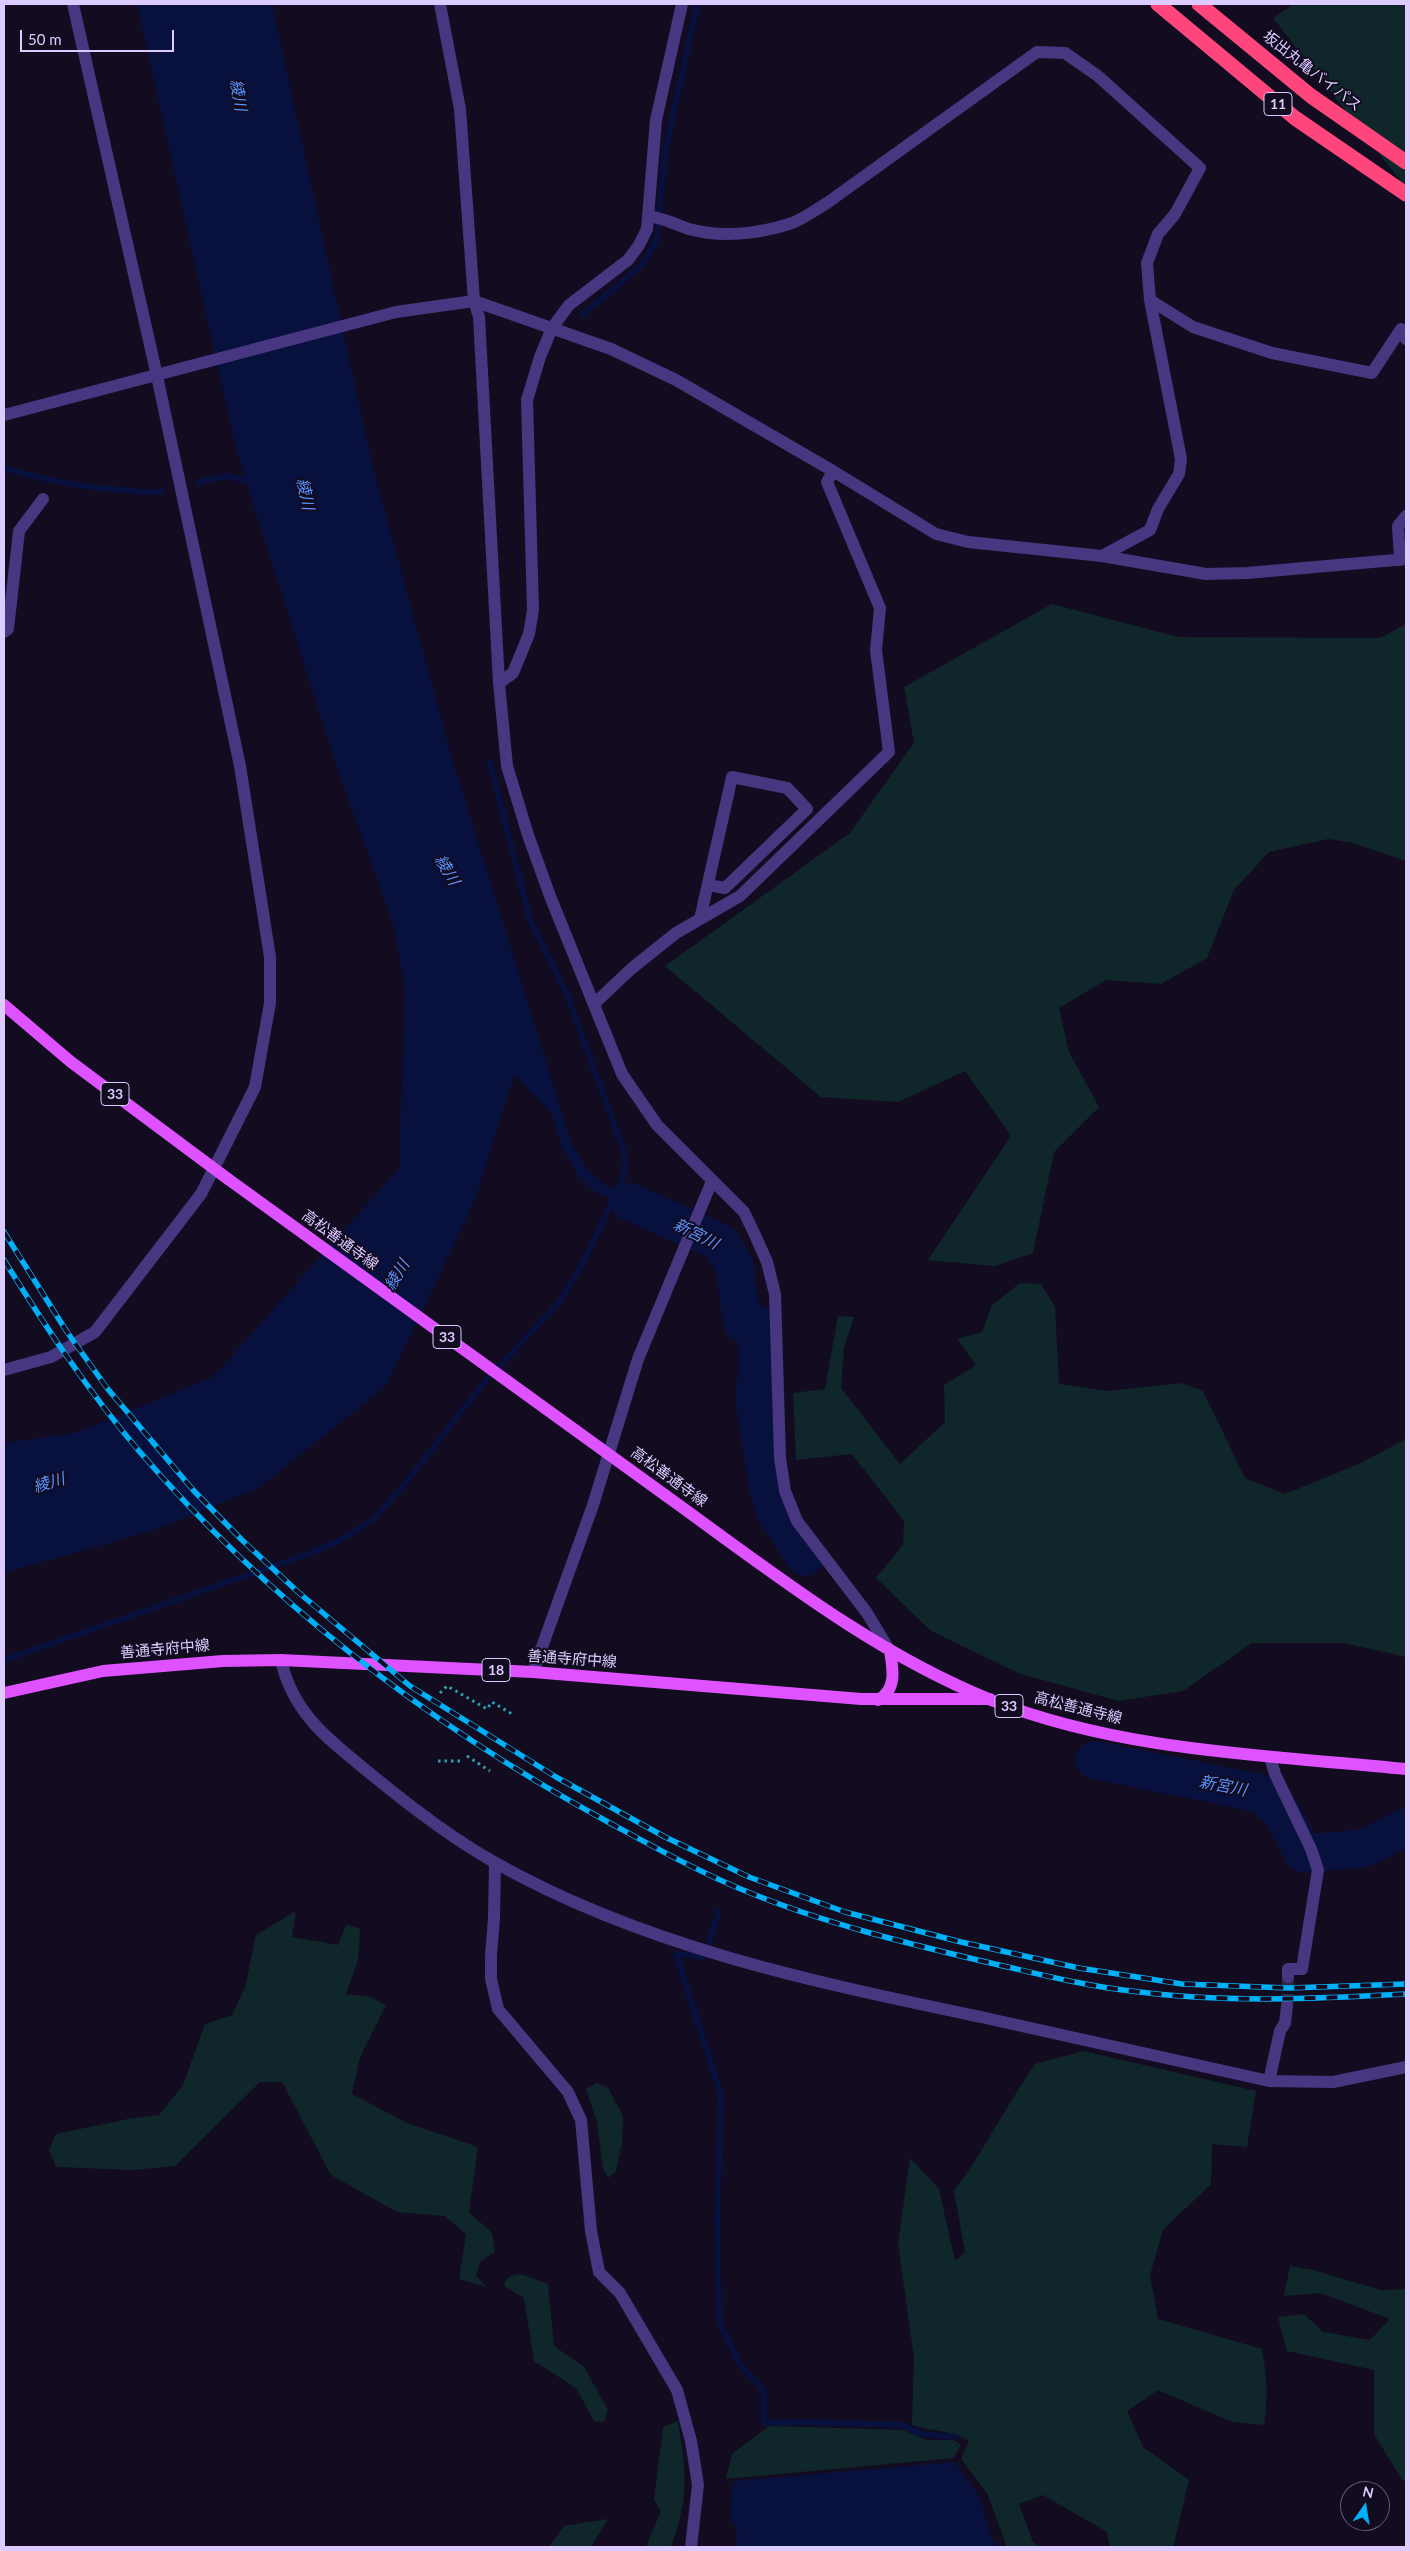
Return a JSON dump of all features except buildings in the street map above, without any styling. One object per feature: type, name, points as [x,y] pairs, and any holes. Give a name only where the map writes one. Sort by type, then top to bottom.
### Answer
[{"type":"highway","name":"11","points":[[1158,4],[1295,118],[1406,194]]},
{"type":"highway","name":"坂出丸亀バイパス","points":[[1199,4],[1311,96],[1406,162]]},
{"type":"main road","name":"高松善通寺線","points":[[4,1006],[71,1062],[228,1180],[790,1584],[890,1650],[990,1699],[1073,1726],[1170,1746],[1406,1769]]},
{"type":"main road","points":[[878,1700],[886,1695],[892,1686],[893,1669],[890,1650]]},
{"type":"main road","name":"善通寺府中線","points":[[4,1693],[103,1671],[223,1661],[282,1660],[533,1672],[878,1700],[990,1699]]},
{"type":"street","points":[[4,1370],[51,1358],[96,1332],[201,1194],[255,1087],[270,1003],[270,957],[240,766],[157,376],[72,4]]},
{"type":"street","points":[[440,4],[460,109],[474,301],[479,317],[499,683],[510,774],[550,896],[622,1074],[657,1125],[744,1212],[766,1262],[775,1294],[778,1423],[784,1492],[797,1521],[867,1613],[890,1650]]},
{"type":"street","points":[[499,683],[514,673],[529,634],[533,610],[527,400],[540,357],[552,328],[568,305],[628,260],[639,245],[647,229],[657,218],[656,120],[682,4]]},
{"type":"street","points":[[657,218],[690,229],[721,234],[747,234],[791,224],[827,203],[1037,52],[1064,53],[1098,76],[1200,168],[1175,214],[1158,234],[1147,263],[1150,300],[1181,459],[1179,474],[1158,509],[1150,530],[1102,556]]},
{"type":"street","points":[[1150,300],[1193,327],[1272,353],[1372,373],[1401,330],[1406,339]]},
{"type":"street","points":[[4,415],[396,312],[474,301],[611,349],[676,380],[833,471],[936,534],[968,542],[1102,556],[1206,574],[1247,573],[1403,559],[1398,526],[1406,516]]},
{"type":"street","points":[[594,1004],[631,968],[669,938],[740,896],[889,752],[876,650],[880,608],[827,482],[833,471]]},
{"type":"street","points":[[4,632],[8,629],[20,531],[43,499]]},
{"type":"street","points":[[700,919],[732,777],[787,788],[807,809],[725,888],[708,885]]},
{"type":"street","points":[[533,1672],[593,1505],[638,1359],[712,1181]]},
{"type":"street","points":[[282,1660],[286,1682],[298,1705],[331,1741],[408,1804],[458,1840],[495,1862],[600,1913],[665,1939],[776,1971],[1269,2081],[1333,2082],[1406,2067]]},
{"type":"street","points":[[1270,1757],[1275,1774],[1313,1853],[1318,1870],[1302,1969],[1288,1969],[1288,1977]]},
{"type":"street","points":[[495,1862],[491,1979],[498,2008],[568,2092],[581,2120],[591,2231],[599,2272],[620,2293],[677,2390],[691,2441],[698,2485],[692,2547]]},
{"type":"street","points":[[1269,2081],[1280,2030],[1285,2023],[1287,2006]]},
{"type":"path","points":[[440,1693],[447,1686],[487,1709],[492,1702],[512,1714]]},
{"type":"path","points":[[467,1756],[490,1771]]},
{"type":"path","points":[[438,1762],[463,1761]]},
{"type":"green space","points":[[1294,4],[1406,4],[1406,188],[1273,18]]},
{"type":"green space","points":[[1052,604],[1178,637],[1380,638],[1406,624],[1406,861],[1353,843],[1328,839],[1269,852],[1234,890],[1207,958],[1161,984],[1106,980],[1059,1008],[1069,1052],[1099,1107],[1054,1152],[1033,1253],[995,1266],[928,1260],[1011,1136],[965,1071],[898,1102],[821,1097],[665,966],[850,833],[914,743],[904,687]]},
{"type":"green space","points":[[1020,1283],[1041,1284],[1055,1307],[1059,1384],[1109,1391],[1181,1383],[1203,1391],[1245,1478],[1285,1494],[1359,1464],[1406,1439],[1406,1657],[1344,1643],[1252,1643],[1183,1691],[1118,1701],[1018,1673],[931,1631],[876,1578],[903,1545],[904,1521],[852,1454],[796,1460],[793,1393],[825,1389],[838,1316],[854,1317],[844,1348],[841,1388],[900,1464],[945,1422],[944,1385],[976,1365],[957,1339],[982,1332],[992,1305]]},
{"type":"green space","points":[[296,1911],[292,1937],[338,1945],[346,1925],[360,1928],[358,1960],[346,1994],[370,1997],[386,2005],[360,2057],[352,2094],[407,2123],[478,2147],[469,2212],[492,2233],[495,2252],[480,2262],[476,2275],[486,2287],[459,2279],[466,2234],[445,2216],[397,2212],[331,2175],[282,2082],[260,2082],[175,2166],[134,2170],[56,2167],[49,2150],[56,2134],[128,2119],[159,2115],[183,2085],[205,2024],[232,2015],[245,1988],[256,1935]]},
{"type":"green space","points":[[1083,2051],[1256,2091],[1247,2147],[1212,2144],[1211,2184],[1163,2230],[1150,2275],[1158,2319],[1262,2349],[1266,2378],[1264,2425],[1232,2422],[1158,2390],[1127,2411],[1143,2447],[1189,2480],[1173,2547],[1110,2547],[1107,2532],[1043,2495],[1019,2504],[1033,2542],[1040,2547],[1007,2547],[987,2493],[961,2459],[969,2441],[955,2434],[912,2425],[914,2357],[898,2244],[910,2158],[939,2189],[955,2261],[965,2252],[954,2191],[1035,2064]]},
{"type":"green space","points":[[597,2083],[608,2088],[623,2116],[622,2143],[616,2171],[608,2178],[603,2169],[597,2122],[586,2089]]},
{"type":"green space","points":[[1290,2266],[1313,2270],[1381,2290],[1406,2289],[1406,2481],[1402,2480],[1374,2434],[1374,2370],[1287,2351],[1278,2317],[1304,2314],[1323,2332],[1370,2340],[1390,2319],[1320,2293],[1284,2296]]},
{"type":"green space","points":[[520,2274],[548,2284],[554,2346],[584,2367],[608,2410],[604,2422],[594,2421],[576,2388],[534,2361],[524,2298],[504,2286],[508,2278]]},
{"type":"green space","points":[[678,2421],[685,2484],[677,2529],[671,2547],[646,2547],[661,2511],[654,2500],[663,2427]]},
{"type":"green space","points":[[769,2426],[904,2430],[926,2440],[954,2440],[961,2445],[953,2458],[726,2479],[732,2454]]},
{"type":"green space","points":[[608,2519],[591,2547],[549,2547],[564,2526]]},
{"type":"water","name":"綾川","points":[[137,4],[272,4],[372,464],[452,758],[571,1142],[587,1169],[602,1183],[677,1220],[673,1228],[596,1192],[579,1178],[561,1146],[552,1114],[514,1075],[475,1200],[387,1385],[259,1488],[155,1530],[4,1573],[4,1443],[75,1433],[213,1377],[399,1168],[405,992],[394,927],[336,765],[237,453]]},
{"type":"water","points":[[955,2462],[979,2496],[992,2538],[998,2547],[736,2547],[737,2528],[730,2518],[731,2490],[736,2481]]},
{"type":"waterway","points":[[582,315],[642,265],[657,239],[664,158],[697,4]]},
{"type":"waterway","points":[[4,468],[78,485],[142,492],[162,491]]},
{"type":"waterway","points":[[198,482],[227,476],[253,482]]},
{"type":"waterway","points":[[4,1660],[308,1554],[340,1540],[372,1520],[400,1490],[481,1386],[561,1300],[588,1253],[622,1179],[626,1164],[623,1149],[567,995],[530,920],[490,762]]},
{"type":"waterway","name":"新宮川","points":[[630,1202],[720,1242],[734,1264],[742,1322],[755,1323],[758,1367],[754,1396],[768,1487],[775,1511],[805,1557]]},
{"type":"waterway","name":"新宮川","points":[[1094,1760],[1259,1793],[1282,1813],[1304,1854],[1365,1848],[1406,1827]]},
{"type":"waterway","points":[[708,1945],[719,1911]]},
{"type":"waterway","points":[[704,1957],[676,1954],[721,2095],[717,2220],[719,2321],[739,2363],[764,2391],[764,2423],[800,2422],[904,2425],[921,2434],[956,2437]]},
{"type":"tunnel","points":[[1287,2006],[1288,1977]]},
{"type":"railway","points":[[4,1232],[67,1332],[107,1388],[194,1491],[242,1540],[298,1592],[410,1686],[556,1777],[665,1837],[749,1877],[845,1912],[961,1942],[1079,1968],[1182,1984],[1289,1988],[1406,1984]]},
{"type":"railway","points":[[4,1260],[68,1358],[139,1451],[190,1507],[243,1560],[299,1610],[357,1658],[417,1703],[479,1745],[542,1785],[675,1858],[743,1890],[837,1923],[934,1950],[1081,1983],[1165,1995],[1234,1999],[1406,1994]]}]
